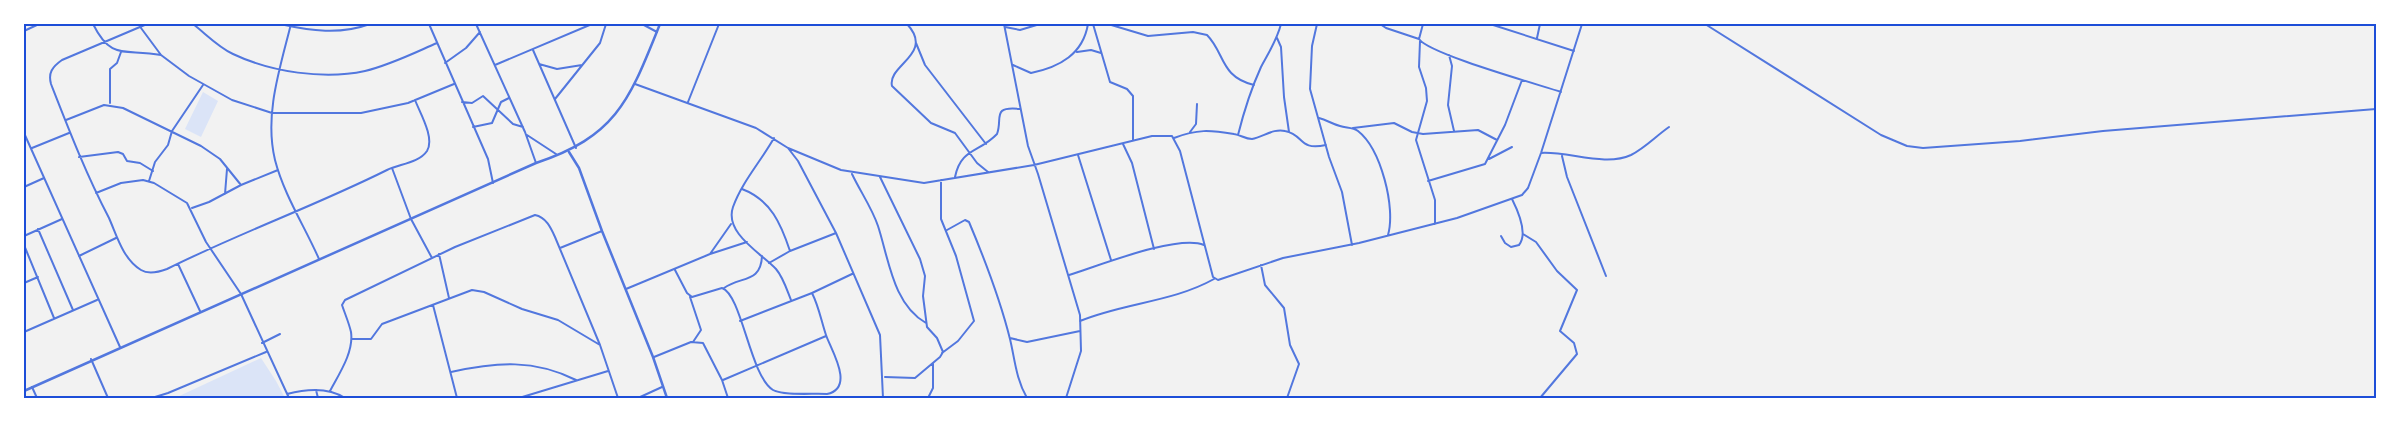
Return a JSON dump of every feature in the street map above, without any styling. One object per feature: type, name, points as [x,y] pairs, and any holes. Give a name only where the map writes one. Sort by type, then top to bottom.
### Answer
[{"type":"street","points":[[24,31],[39,24]]},
{"type":"street","points":[[93,24],[104,43],[115,51],[134,51],[161,56]]},
{"type":"street","points":[[147,24],[62,60],[51,71],[50,84],[66,120],[79,157],[116,238],[132,261],[145,272],[162,271],[392,168],[419,158],[430,146],[430,141],[415,100]]},
{"type":"street","points":[[193,24],[232,54],[279,69],[328,74],[362,71],[392,62],[437,43]]},
{"type":"street","points":[[280,24],[317,31],[341,31],[370,24]]},
{"type":"street","points":[[429,24],[490,166],[493,183]]},
{"type":"street","points":[[476,24],[526,134],[536,164]]},
{"type":"street","points":[[494,65],[534,50],[592,24]]},
{"type":"street","points":[[555,100],[600,43],[606,24]]},
{"type":"street","points":[[642,24],[657,32]]},
{"type":"street","points":[[24,391],[91,359],[576,148],[613,118],[624,104],[635,84],[660,24]]},
{"type":"street","points":[[688,102],[719,24]]},
{"type":"street","points":[[907,24],[915,33],[916,44],[925,65],[986,144]]},
{"type":"street","points":[[1040,24],[1020,30],[1005,25],[1028,146],[1058,247],[1069,275],[1080,321],[1079,359],[1066,398]]},
{"type":"street","points":[[1012,65],[1022,71],[1033,73],[1064,62],[1076,52],[1086,36],[1088,24]]},
{"type":"street","points":[[1093,24],[1110,82],[1127,90],[1133,96],[1133,141]]},
{"type":"street","points":[[1108,24],[1148,36],[1193,32],[1207,35],[1228,70],[1237,77],[1254,85]]},
{"type":"street","points":[[1238,135],[1244,111],[1254,85],[1277,38],[1281,24]]},
{"type":"street","points":[[1317,24],[1312,46],[1310,89],[1346,208],[1352,245]]},
{"type":"street","points":[[1380,24],[1449,55],[1561,92]]},
{"type":"street","points":[[1423,24],[1419,40],[1419,67],[1428,101],[1416,133],[1416,140],[1435,200],[1435,224]]},
{"type":"street","points":[[1490,24],[1537,38],[1574,52]]},
{"type":"street","points":[[1537,38],[1540,24]]},
{"type":"street","points":[[1080,321],[1127,306],[1176,294],[1214,279],[1222,280],[1261,265],[1296,255],[1352,245],[1435,224],[1522,195],[1528,188],[1541,153],[1582,24]]},
{"type":"street","points":[[1705,24],[1880,135],[1908,146],[1923,148],[2008,142],[2112,130],[2376,109]]},
{"type":"street","points":[[290,25],[279,69],[272,113],[273,146],[278,170],[319,259]]},
{"type":"street","points":[[140,27],[161,56],[204,85],[242,104],[272,113],[353,114],[415,100],[454,84]]},
{"type":"street","points":[[445,63],[466,48],[480,32]]},
{"type":"street","points":[[1277,38],[1281,48],[1284,98],[1289,132]]},
{"type":"street","points":[[916,44],[911,54],[892,79],[892,86],[931,123],[955,132],[977,163],[988,173]]},
{"type":"street","points":[[534,50],[576,148]]},
{"type":"street","points":[[1076,52],[1093,50],[1101,53]]},
{"type":"street","points":[[110,105],[110,69],[118,62],[121,52]]},
{"type":"street","points":[[1449,55],[1452,69],[1448,105],[1454,131]]},
{"type":"street","points":[[539,64],[557,69],[582,65]]},
{"type":"street","points":[[1487,161],[1522,80]]},
{"type":"street","points":[[635,84],[756,128],[788,148],[852,173],[924,183],[1034,165],[1133,141],[1164,135],[1174,138],[1199,130],[1238,135],[1246,139],[1253,139],[1278,131],[1289,132],[1306,146],[1317,147],[1326,145]]},
{"type":"street","points":[[149,181],[155,162],[168,145],[172,132],[204,85]]},
{"type":"street","points":[[462,102],[472,103],[483,96],[498,112],[513,124],[523,128]]},
{"type":"street","points":[[473,127],[492,123],[501,102],[509,98]]},
{"type":"street","points":[[1190,132],[1196,124],[1197,104]]},
{"type":"street","points":[[66,120],[90,109],[110,105],[123,108],[201,146],[227,168],[241,185]]},
{"type":"street","points":[[955,177],[958,163],[997,134],[997,117],[1000,113],[1010,109],[1021,109]]},
{"type":"street","points":[[1319,118],[1328,120],[1338,126],[1351,128],[1394,123],[1416,133],[1478,130],[1497,140]]},
{"type":"street","points":[[1541,153],[1605,159],[1624,157],[1641,150],[1669,127]]},
{"type":"street","points":[[1351,128],[1362,135],[1381,168],[1391,210],[1388,236]]},
{"type":"street","points":[[24,133],[25,140],[31,148],[120,347]]},
{"type":"street","points":[[31,148],[69,133]]},
{"type":"street","points":[[526,134],[558,156]]},
{"type":"street","points":[[710,254],[732,223],[732,208],[774,138]]},
{"type":"street","points":[[1174,138],[1180,151],[1214,279]]},
{"type":"street","points":[[1123,144],[1132,163],[1154,249]]},
{"type":"street","points":[[1428,181],[1472,166],[1483,165],[1512,147]]},
{"type":"street","points":[[788,148],[802,168],[836,232],[852,274],[881,339],[884,377],[883,398]]},
{"type":"street","points":[[79,157],[118,152],[123,154],[127,161],[140,163],[153,171]]},
{"type":"street","points":[[569,152],[578,168],[653,357],[667,398]]},
{"type":"street","points":[[1078,155],[1111,260]]},
{"type":"street","points":[[1562,156],[1567,177],[1606,276]]},
{"type":"street","points":[[225,194],[227,168]]},
{"type":"street","points":[[392,168],[411,219],[432,258]]},
{"type":"street","points":[[191,208],[278,170]]},
{"type":"street","points":[[852,173],[877,224],[898,293],[911,312],[926,323]]},
{"type":"street","points":[[880,177],[924,270],[923,296],[926,323],[928,330],[938,339],[942,354]]},
{"type":"street","points":[[24,187],[44,178]]},
{"type":"street","points":[[884,377],[915,378],[958,341],[974,322],[971,306],[940,212],[941,180]]},
{"type":"street","points":[[96,194],[125,182],[149,181],[184,200],[191,208],[197,227],[210,250],[241,294],[266,352],[289,398]]},
{"type":"street","points":[[742,189],[753,194],[772,210],[790,251]]},
{"type":"street","points":[[1501,236],[1505,244],[1511,247],[1521,243],[1523,234],[1512,198]]},
{"type":"street","points":[[330,391],[341,371],[352,339],[342,307],[345,300],[439,254],[535,215],[540,216],[547,222],[560,248],[600,345],[618,398]]},
{"type":"street","points":[[24,236],[62,219]]},
{"type":"street","points":[[946,230],[965,220],[969,222],[998,299],[1010,338],[1017,376],[1026,398]]},
{"type":"street","points":[[732,223],[747,242],[778,272],[791,300]]},
{"type":"street","points":[[38,229],[73,310]]},
{"type":"street","points":[[560,248],[602,231]]},
{"type":"street","points":[[769,263],[790,251],[836,232]]},
{"type":"street","points":[[1523,234],[1539,245],[1557,271],[1577,290],[1560,331],[1574,343],[1577,354],[1540,398]]},
{"type":"street","points":[[79,256],[116,238]]},
{"type":"street","points":[[626,289],[710,254],[747,242]]},
{"type":"street","points":[[1069,275],[1111,260],[1154,249],[1194,242],[1204,245]]},
{"type":"street","points":[[24,245],[54,318]]},
{"type":"street","points":[[439,254],[449,298]]},
{"type":"street","points":[[690,296],[724,288],[757,274],[762,256]]},
{"type":"street","points":[[178,264],[200,312]]},
{"type":"street","points":[[1261,265],[1265,285],[1284,308],[1290,346],[1298,364],[1287,398]]},
{"type":"street","points":[[653,357],[693,342],[701,330],[690,296],[675,270]]},
{"type":"street","points":[[740,321],[812,293],[852,274]]},
{"type":"street","points":[[24,283],[38,277]]},
{"type":"street","points":[[724,288],[732,300],[758,366],[769,386],[775,391],[831,393],[838,386],[840,373],[826,336],[820,310],[812,293]]},
{"type":"street","points":[[352,339],[371,340],[382,324],[472,290],[479,291],[522,310],[558,320],[600,345]]},
{"type":"street","points":[[24,332],[98,300]]},
{"type":"street","points":[[433,305],[457,398]]},
{"type":"street","points":[[1010,338],[1029,342],[1081,330]]},
{"type":"street","points":[[262,343],[280,334]]},
{"type":"street","points":[[722,380],[826,336]]},
{"type":"street","points":[[693,342],[705,346],[722,380],[728,398]]},
{"type":"street","points":[[155,396],[160,397],[266,352]]},
{"type":"street","points":[[91,359],[108,398]]},
{"type":"street","points":[[451,372],[501,364],[530,364],[576,380]]},
{"type":"street","points":[[928,398],[932,388],[933,364]]},
{"type":"street","points":[[520,398],[609,370]]},
{"type":"street","points":[[32,387],[37,398]]},
{"type":"street","points":[[638,398],[662,387]]},
{"type":"street","points":[[316,390],[318,398]]},
{"type":"street","points":[[287,394],[316,390],[330,391],[345,398]]},
{"type":"shaded area","points":[[203,92],[218,101],[201,137],[185,129]]},
{"type":"shaded area","points":[[261,358],[285,398],[175,398]]}]
